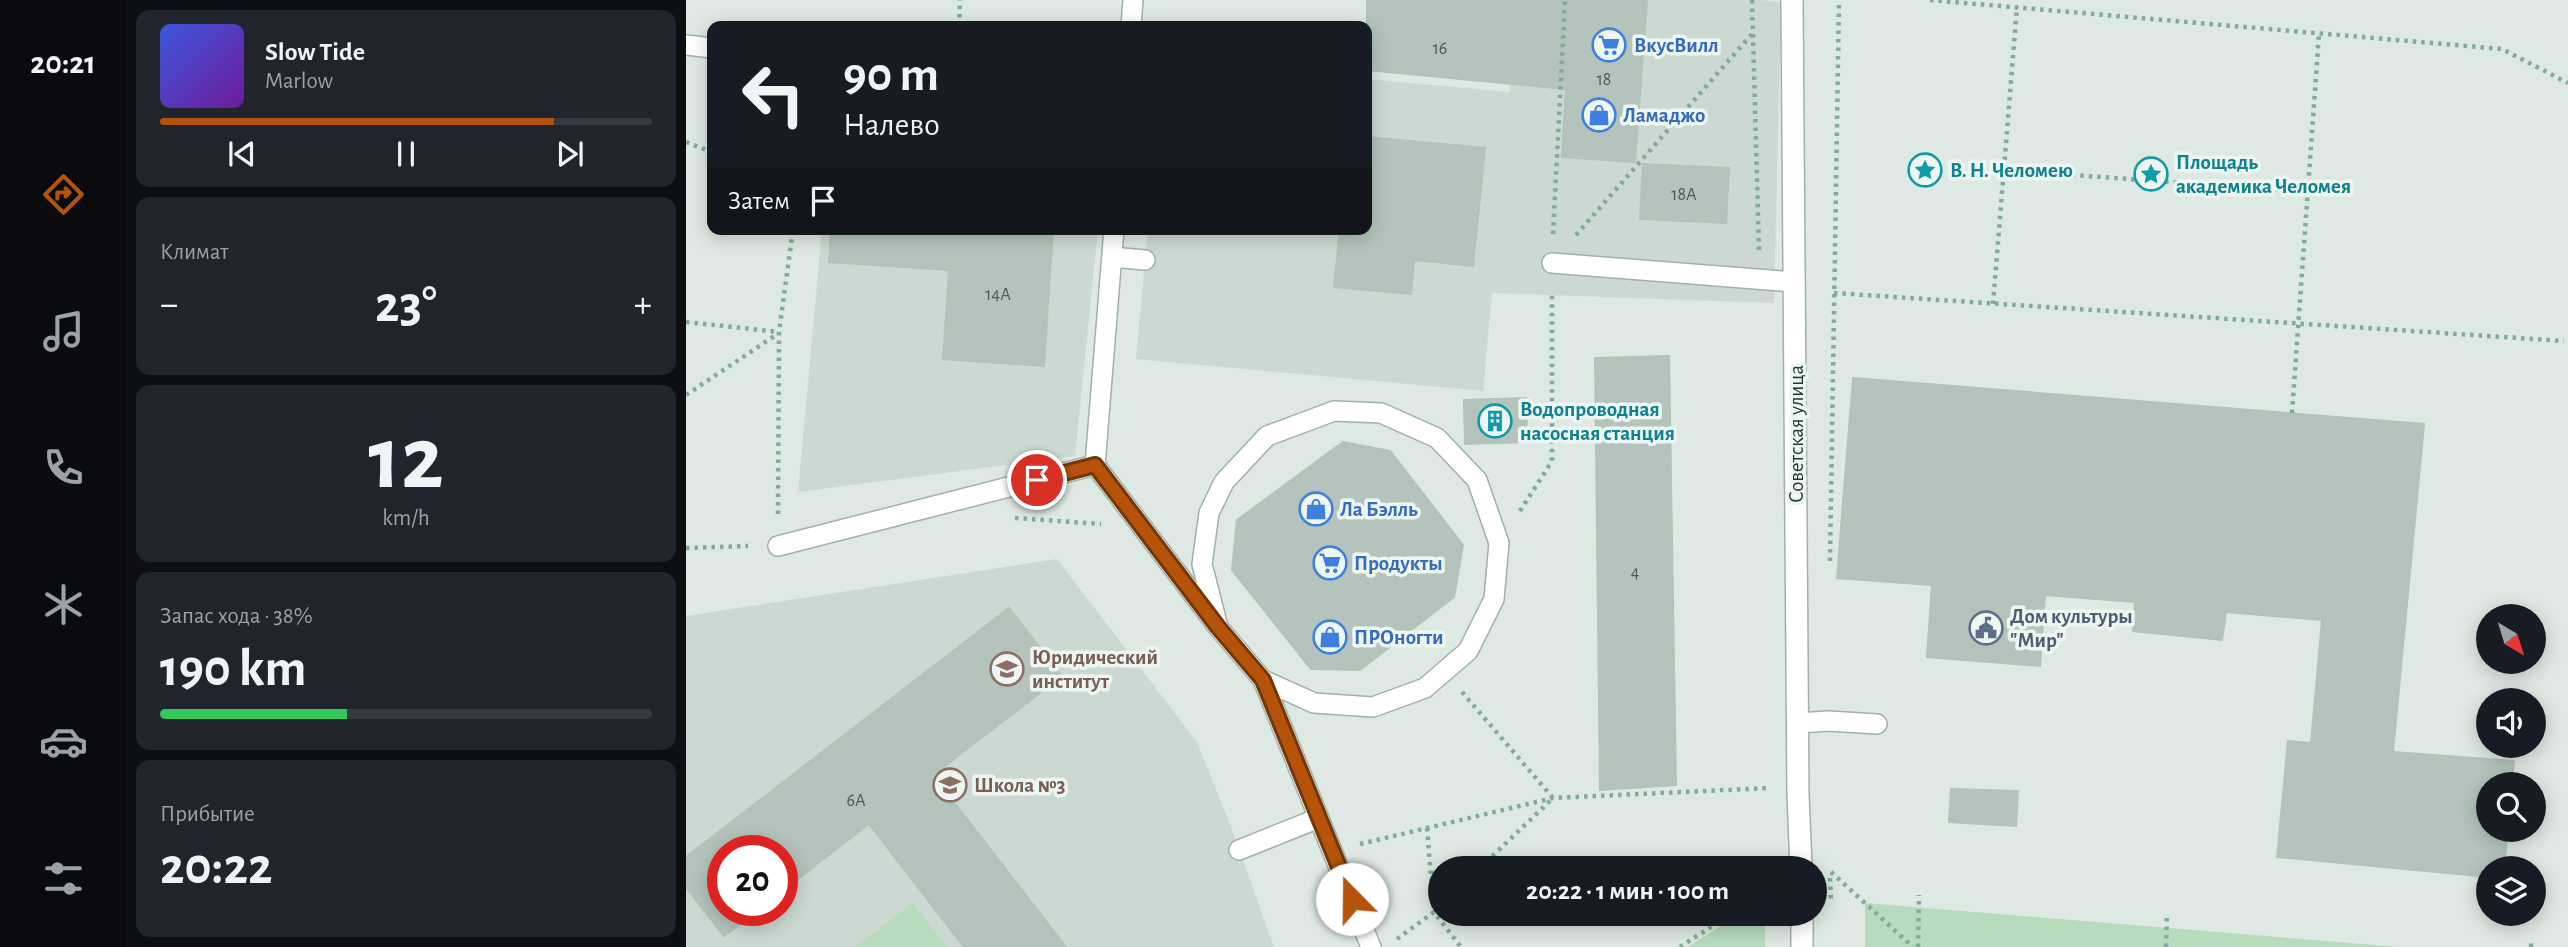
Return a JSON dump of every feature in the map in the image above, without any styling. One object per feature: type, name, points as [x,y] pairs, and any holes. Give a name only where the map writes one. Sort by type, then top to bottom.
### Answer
[{"type":"street","name":"Советская улица","points":[[1792,0],[1801,856]]},
{"type":"street","points":[[1802,926],[1802,947]]},
{"type":"lane","points":[[1131,21],[1133,0]]},
{"type":"lane","points":[[686,45],[707,47]]},
{"type":"lane","points":[[1114,235],[1095,465],[1218,627],[1263,680],[1371,947]]},
{"type":"lane","points":[[1112,257],[1145,260]]},
{"type":"lane","points":[[1552,263],[1794,282]]},
{"type":"lane","points":[[1218,627],[1202,564],[1209,513],[1224,482],[1267,436],[1334,411],[1381,413],[1437,438],[1477,480],[1499,543],[1494,599],[1468,652],[1425,688],[1373,707],[1314,703],[1263,680]]},
{"type":"lane","points":[[1078,427],[1098,427]]},
{"type":"lane","points":[[778,546],[1095,465]]},
{"type":"lane","points":[[1798,723],[1828,721],[1877,724]]},
{"type":"lane","points":[[1239,850],[1319,818]]},
{"type":"path","points":[[959,21],[960,0]]},
{"type":"path","points":[[1552,263],[1565,0]]},
{"type":"path","points":[[1752,0],[1753,34]]},
{"type":"path","points":[[1830,569],[1839,0]]},
{"type":"path","points":[[1930,0],[2502,49],[2568,83]]},
{"type":"path","points":[[1993,304],[2017,7]]},
{"type":"path","points":[[2292,413],[2319,34]]},
{"type":"path","points":[[686,142],[707,150]]},
{"type":"path","points":[[2004,170],[2308,192]]},
{"type":"path","points":[[686,548],[778,546],[779,332],[792,235]]},
{"type":"path","points":[[1834,293],[2564,341]]},
{"type":"path","points":[[686,322],[779,332]]},
{"type":"path","points":[[686,395],[779,332]]},
{"type":"path","points":[[1444,671],[1553,798]]},
{"type":"path","points":[[1493,856],[1553,798],[1769,788],[1769,800]]},
{"type":"path","points":[[1427,828],[1429,856]]},
{"type":"path","points":[[1830,859],[1831,909]]},
{"type":"path","points":[[1830,872],[1913,947]]},
{"type":"path","points":[[1918,947],[1919,895]]},
{"type":"path","points":[[2166,914],[2166,947]]},
{"type":"path","points":[[1387,947],[1428,916]]},
{"type":"path","points":[[1445,926],[1461,947]]},
{"type":"path","points":[[1679,947],[1712,926]]},
{"type":"shaded area","points":[[1516,0],[1781,2],[1774,303],[1492,293],[1483,391],[1136,359],[1147,235],[1372,235],[1372,79],[1510,92]]},
{"type":"shaded area","points":[[821,235],[1097,235],[1075,456],[798,492]]},
{"type":"shaded area","name":"Школа №3","points":[[1057,559],[1197,742],[1232,829],[1274,947],[686,947],[686,616]]},
{"type":"green space","points":[[913,903],[947,947],[855,947]]},
{"type":"green space","points":[[1865,903],[2399,947],[1865,947]]},
{"type":"green space","points":[[1720,926],[1765,926],[1765,947],[1688,947]]},
{"type":"building","points":[[1367,0],[1647,0],[1635,162],[1562,157],[1566,89],[1372,70],[1372,21],[1367,21]]},
{"type":"building","points":[[1372,137],[1485,148],[1473,266],[1414,260],[1411,294],[1334,287],[1339,235],[1372,235]]},
{"type":"building","points":[[1643,164],[1729,168],[1726,223],[1640,219]]},
{"type":"building","points":[[831,235],[1053,235],[1044,366],[943,359],[949,270],[829,262]]},
{"type":"building","points":[[1669,356],[1676,785],[1600,790],[1595,358]]},
{"type":"building","name":"Дом культуры \"Мир\"","points":[[1853,378],[2424,424],[2393,752],[2514,761],[2513,772],[2476,772],[2476,842],[2507,842],[2505,856],[2476,856],[2476,876],[2277,857],[2288,741],[2311,743],[2322,620],[2226,612],[2222,640],[2133,631],[2135,602],[2045,595],[2040,666],[1927,657],[1932,585],[1837,578]]},
{"type":"building","name":"Водопроводная насосная станция","points":[[1526,398],[1527,442],[1465,444],[1464,400]]},
{"type":"building","points":[[1343,442],[1390,451],[1463,545],[1454,597],[1360,670],[1311,669],[1232,570],[1237,520]]},
{"type":"building","points":[[1009,608],[1062,676],[933,775],[1066,947],[964,947],[869,824],[798,879],[798,835],[715,835]]},
{"type":"building","points":[[1951,789],[2018,791],[2016,826],[1949,822]]},
{"type":"building","points":[[707,841],[707,914],[686,887],[686,857]]},
{"type":"building","points":[[716,926],[737,926],[724,936]]},
{"type":"place","name":"ВкусВилл","points":[[1609,45]]},
{"type":"place","name":"Ламаджо","points":[[1599,115]]},
{"type":"place","name":"В. Н. Челомею","points":[[1925,170]]},
{"type":"place","name":"Площадь академика Челомея","points":[[2151,174]]},
{"type":"place","name":"Водопроводная насосная станция","points":[[1495,421]]},
{"type":"place","name":"Ла Бэлль","points":[[1316,509]]},
{"type":"place","name":"Продукты","points":[[1330,563]]},
{"type":"place","name":"Дом культуры \"Мир\"","points":[[1986,628]]},
{"type":"place","name":"ПРОногти","points":[[1330,637]]},
{"type":"place","name":"Юридический институт","points":[[1007,669]]},
{"type":"place","name":"Школа №3","points":[[950,785]]},
{"type":"route","points":[[1037,480],[1095,465],[1218,627],[1263,680],[1352,899]]}]
